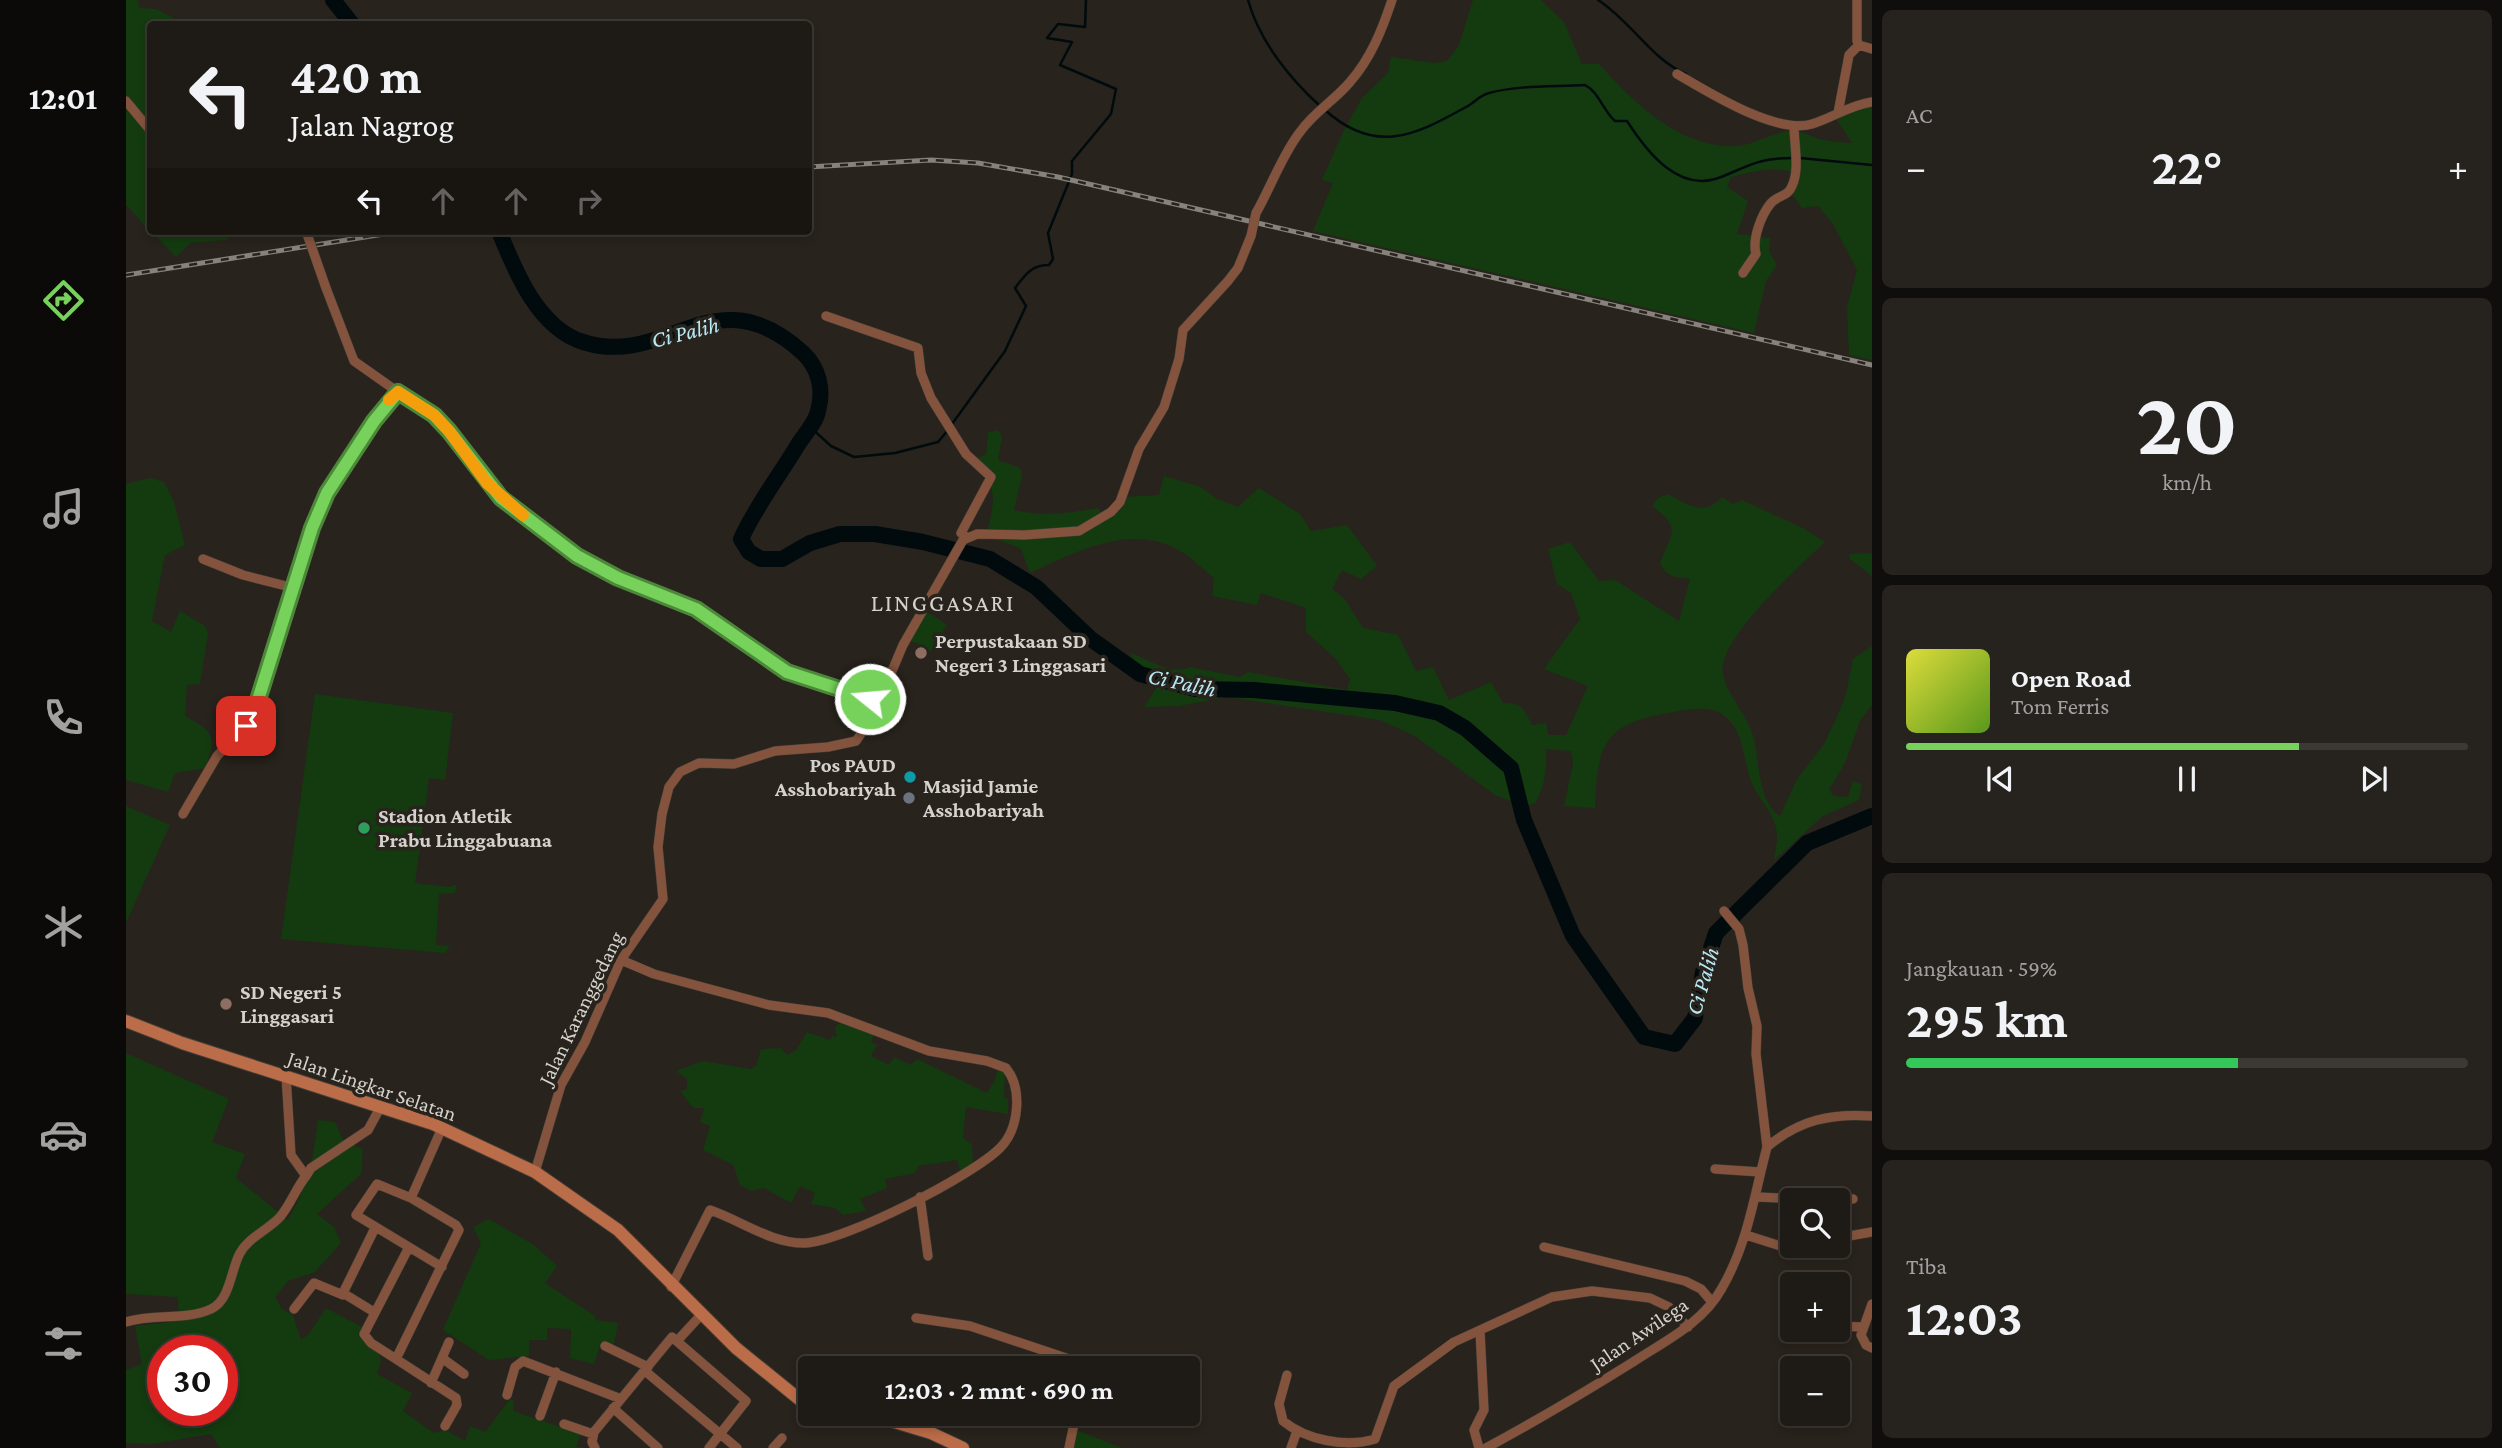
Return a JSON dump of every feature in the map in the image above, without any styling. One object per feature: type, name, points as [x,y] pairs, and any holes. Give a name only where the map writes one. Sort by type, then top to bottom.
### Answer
[{"type":"street","points":[[964,538],[1079,531],[1111,512],[1120,502],[1139,449],[1164,407],[1179,359],[1183,330],[1238,268],[1251,236],[1256,213],[1298,134],[1364,63],[1383,27],[1392,0]]},
{"type":"street","points":[[1838,113],[1849,55],[1859,45],[1857,0]]},
{"type":"street","points":[[1859,45],[1872,49]]},
{"type":"street","points":[[1677,74],[1741,110],[1794,126],[1810,125],[1872,102]]},
{"type":"street","points":[[126,101],[147,126]]},
{"type":"street","points":[[1743,273],[1756,254],[1754,247],[1757,231],[1767,210],[1775,200],[1788,194],[1795,173],[1794,126]]},
{"type":"street","points":[[307,235],[354,361],[434,415],[501,498],[577,556],[618,578],[696,609],[787,672],[879,703]]},
{"type":"street","name":"Jalan Karanggedang","points":[[536,1172],[561,1085],[585,1042],[621,960],[663,899],[658,847],[669,787],[680,772],[699,763],[734,764],[775,751],[828,747],[856,741],[879,703],[903,645],[964,538],[961,532],[991,480],[990,475],[966,454],[925,385],[917,346],[827,316]]},
{"type":"street","points":[[183,814],[217,756],[246,726],[257,703],[312,528],[327,493],[374,421],[398,392]]},
{"type":"street","points":[[203,559],[243,575],[294,588]]},
{"type":"street","points":[[1724,911],[1739,929],[1757,1026],[1756,1054],[1767,1147],[1813,1119],[1833,1115],[1872,1116]]},
{"type":"street","points":[[621,960],[654,974],[769,1005],[828,1013],[929,1051],[987,1061],[1006,1068],[1014,1085],[1016,1107],[1008,1138],[1000,1149],[967,1172],[873,1224],[806,1243],[767,1234],[710,1210],[671,1287]]},
{"type":"street","name":"Jalan Lingkar Selatan","points":[[126,1021],[442,1128],[536,1172],[618,1230],[671,1287],[798,1400]]},
{"type":"street","points":[[286,1076],[291,1155],[306,1176]]},
{"type":"street","points":[[126,1322],[144,1317],[187,1315],[215,1307],[223,1298],[241,1251],[278,1219],[311,1168],[368,1130],[380,1108]]},
{"type":"street","points":[[411,1198],[442,1128]]},
{"type":"street","name":"Jalan Awilega","points":[[1486,1448],[1580,1395],[1688,1327],[1712,1302],[1721,1290],[1746,1235],[1767,1147]]},
{"type":"street","points":[[1715,1169],[1760,1172]]},
{"type":"street","points":[[397,1359],[442,1267],[459,1228],[411,1198],[376,1184],[356,1213],[408,1249],[442,1267]]},
{"type":"street","points":[[920,1197],[928,1256]]},
{"type":"street","points":[[1756,1197],[1780,1198]]},
{"type":"street","points":[[344,1295],[375,1228]]},
{"type":"street","points":[[1850,1236],[1872,1232]]},
{"type":"street","points":[[1746,1235],[1780,1247]]},
{"type":"street","points":[[1544,1247],[1685,1281],[1700,1289],[1712,1302]]},
{"type":"street","points":[[408,1249],[365,1329],[364,1337],[458,1400],[445,1426]]},
{"type":"street","points":[[295,1309],[314,1283],[344,1295],[374,1312]]},
{"type":"street","points":[[1287,1376],[1279,1404],[1280,1416],[1297,1431],[1313,1441],[1326,1444],[1370,1442],[1377,1433],[1394,1386],[1454,1342],[1552,1297],[1592,1291],[1662,1302],[1688,1327]]},
{"type":"street","points":[[1872,1304],[1861,1335],[1872,1348]]},
{"type":"street","points":[[677,1341],[701,1315]]},
{"type":"street","points":[[916,1318],[975,1327],[1060,1356]]},
{"type":"street","points":[[1850,1327],[1863,1328]]},
{"type":"street","points":[[1479,1448],[1474,1430],[1484,1410],[1485,1384],[1480,1331]]},
{"type":"street","points":[[595,1448],[592,1442],[593,1434],[672,1337],[745,1397],[744,1405],[709,1448]]},
{"type":"street","points":[[431,1382],[449,1342]]},
{"type":"street","points":[[606,1346],[646,1369],[737,1448]]},
{"type":"street","points":[[442,1357],[464,1374]]},
{"type":"street","points":[[507,1395],[520,1361],[527,1361],[621,1399]]},
{"type":"street","points":[[540,1416],[556,1372]]},
{"type":"street","points":[[614,1408],[658,1448]]},
{"type":"street","points":[[564,1424],[593,1434]]},
{"type":"street","points":[[910,1426],[962,1448]]},
{"type":"street","points":[[1069,1448],[1074,1426]]},
{"type":"street","points":[[1291,1448],[1297,1431]]},
{"type":"street","points":[[773,1448],[782,1438]]},
{"type":"green space","points":[[126,0],[138,0],[139,8],[156,9],[179,21],[147,21],[147,228],[126,205]]},
{"type":"green space","points":[[1473,0],[1541,0],[1564,22],[1582,64],[1599,64],[1643,108],[1678,132],[1696,140],[1737,146],[1792,131],[1824,140],[1852,143],[1835,117],[1872,104],[1872,360],[1849,355],[1847,307],[1857,270],[1833,224],[1818,206],[1802,208],[1793,196],[1798,173],[1764,170],[1748,173],[1731,177],[1727,187],[1748,201],[1737,234],[1770,238],[1769,251],[1777,265],[1766,281],[1754,333],[1313,231],[1333,183],[1322,180],[1344,130],[1362,98],[1388,73],[1391,57],[1434,63],[1447,61],[1459,45]]},
{"type":"green space","points":[[155,235],[229,235],[228,240],[190,243],[176,257]]},
{"type":"green space","points":[[998,430],[1002,437],[998,460],[1020,468],[1022,476],[1014,510],[1046,514],[1098,508],[1106,519],[1126,497],[1159,495],[1164,476],[1201,487],[1217,499],[1238,507],[1259,488],[1300,514],[1311,531],[1347,525],[1377,566],[1361,579],[1342,570],[1332,589],[1344,598],[1363,628],[1398,635],[1416,671],[1433,667],[1449,700],[1491,682],[1503,703],[1522,708],[1532,725],[1546,723],[1548,735],[1566,735],[1588,686],[1544,669],[1580,619],[1571,593],[1557,584],[1548,549],[1570,542],[1599,581],[1615,580],[1679,621],[1690,579],[1669,574],[1660,563],[1672,532],[1668,521],[1652,506],[1658,498],[1668,494],[1689,505],[1702,508],[1709,507],[1722,497],[1733,504],[1742,500],[1803,528],[1825,542],[1780,585],[1745,624],[1724,661],[1723,675],[1726,684],[1753,734],[1764,793],[1773,810],[1780,816],[1797,779],[1824,744],[1837,717],[1846,694],[1853,659],[1872,646],[1872,705],[1860,721],[1845,763],[1829,790],[1834,796],[1848,797],[1853,781],[1862,784],[1859,800],[1823,816],[1774,860],[1776,828],[1749,777],[1739,737],[1730,721],[1711,710],[1692,709],[1651,716],[1620,729],[1603,751],[1596,785],[1595,808],[1564,806],[1573,764],[1571,751],[1546,749],[1546,770],[1541,790],[1535,803],[1524,806],[1495,795],[1415,736],[1380,720],[1227,697],[1179,706],[1144,707],[1156,688],[1144,682],[1130,653],[1167,668],[1190,667],[1240,677],[1248,672],[1347,690],[1350,679],[1335,658],[1306,632],[1306,608],[1261,593],[1257,605],[1212,596],[1214,578],[1180,551],[1157,541],[1119,540],[1101,544],[1030,573],[1021,549],[997,539],[988,529],[992,491],[987,478],[974,460],[986,454],[988,432]]},
{"type":"green space","points":[[150,478],[164,482],[174,502],[185,545],[165,555],[152,621],[171,632],[180,611],[205,626],[208,633],[200,684],[187,685],[185,716],[207,731],[212,741],[211,748],[205,768],[175,773],[168,792],[126,780],[126,484]]},
{"type":"green space","points":[[1872,553],[1872,576],[1850,559],[1849,554]]},
{"type":"green space","points":[[926,611],[947,625],[930,652],[925,650],[926,646],[910,641]]},
{"type":"green space","points":[[315,694],[453,713],[445,780],[429,778],[415,883],[449,887],[457,884],[455,893],[439,894],[436,945],[450,946],[445,953],[281,939]]},
{"type":"green space","points":[[126,806],[170,825],[126,923]]},
{"type":"green space","points":[[842,1020],[875,1033],[871,1042],[877,1045],[871,1056],[889,1065],[894,1057],[910,1065],[917,1059],[987,1093],[998,1068],[1005,1071],[1004,1097],[1008,1099],[1008,1114],[966,1107],[963,1138],[972,1145],[973,1164],[960,1171],[957,1160],[918,1166],[915,1173],[885,1179],[887,1188],[860,1199],[866,1211],[843,1215],[835,1208],[811,1204],[815,1193],[800,1186],[791,1203],[764,1188],[751,1191],[740,1185],[733,1165],[703,1150],[710,1126],[700,1122],[704,1108],[693,1108],[680,1091],[687,1089],[687,1079],[676,1071],[703,1061],[751,1069],[756,1066],[761,1049],[781,1048],[787,1055],[796,1050],[807,1032],[830,1040],[832,1036],[837,1037],[835,1028]]},
{"type":"green space","points":[[126,1053],[229,1099],[212,1142],[245,1154],[236,1178],[288,1220],[309,1172],[318,1120],[335,1122],[344,1142],[363,1149],[361,1174],[317,1214],[334,1227],[341,1243],[315,1272],[288,1281],[275,1297],[282,1309],[293,1315],[301,1340],[309,1334],[326,1308],[362,1327],[358,1335],[380,1355],[377,1374],[412,1393],[403,1411],[434,1433],[445,1430],[465,1441],[470,1426],[485,1432],[510,1399],[514,1401],[513,1411],[581,1434],[576,1447],[586,1448],[220,1448],[211,1434],[151,1444],[126,1443],[126,1370],[142,1364],[135,1326],[179,1321],[178,1297],[126,1294]]},
{"type":"green space","points":[[489,1219],[534,1245],[557,1266],[545,1283],[595,1316],[595,1320],[618,1323],[614,1344],[601,1342],[594,1364],[570,1358],[571,1329],[547,1328],[547,1340],[529,1340],[529,1356],[489,1360],[443,1330],[481,1243],[473,1227]]},
{"type":"green space","points":[[1076,1430],[1122,1448],[1072,1448]]},
{"type":"waterway","name":"Ci Palih","points":[[333,0],[350,21]]},
{"type":"waterway","points":[[952,424],[1005,351],[1026,306],[1015,288],[1029,272],[1049,265],[1053,259],[1048,233],[1072,174],[1072,161],[1111,114],[1116,89],[1060,65],[1072,42],[1047,38],[1058,24],[1085,27],[1086,0]]},
{"type":"waterway","points":[[1248,0],[1267,44],[1297,83],[1320,106]]},
{"type":"waterway","points":[[1598,0],[1663,60],[1686,74]]},
{"type":"waterway","points":[[1325,110],[1343,124],[1361,133],[1395,136],[1429,126],[1483,95],[1500,90],[1585,85],[1594,92],[1615,121],[1627,121],[1654,157],[1678,175],[1691,180],[1706,181],[1763,161],[1793,158]]},
{"type":"waterway","points":[[1800,158],[1872,165]]},
{"type":"waterway","name":"Ci Palih","points":[[501,235],[521,280],[541,311],[567,335],[583,342],[613,347],[641,344],[717,321],[743,321],[771,330],[803,353],[813,365],[820,387],[817,415],[761,502],[741,539],[749,552],[761,559],[782,559],[810,543],[840,534],[875,534],[923,542],[990,559],[1036,587],[1091,639],[1140,674],[1195,689],[1254,690],[1395,703],[1439,713],[1465,728],[1511,768],[1524,820],[1573,936],[1644,1037],[1675,1044],[1695,1018],[1703,972],[1716,933],[1807,843],[1872,816]]},
{"type":"waterway","points":[[810,427],[831,446],[854,457],[895,453],[938,442],[948,430]]},
{"type":"railway","points":[[812,167],[931,160],[978,163],[1058,177],[1872,365]]},
{"type":"railway","points":[[126,275],[378,235]]},
{"type":"slow traffic","points":[[389,400],[398,392],[434,415],[487,483],[523,515]]},
{"type":"place","name":"Perpustakaan SD Negeri 3 Linggasari","points":[[921,653]]},
{"type":"place","name":"Pos PAUD Asshobariyah","points":[[910,777]]},
{"type":"place","name":"Masjid Jamie Asshobariyah","points":[[909,798]]},
{"type":"place","name":"Stadion Atletik Prabu Linggabuana","points":[[364,828]]},
{"type":"place","name":"SD Negeri 5 Linggasari","points":[[226,1004]]},
{"type":"district","name":"LINGGASARI","points":[[943,603]]},
{"type":"route","points":[[246,726],[257,703],[312,528],[327,493],[374,421],[398,392],[434,415],[501,498],[577,556],[618,578],[696,609],[787,672],[870,699]]}]
